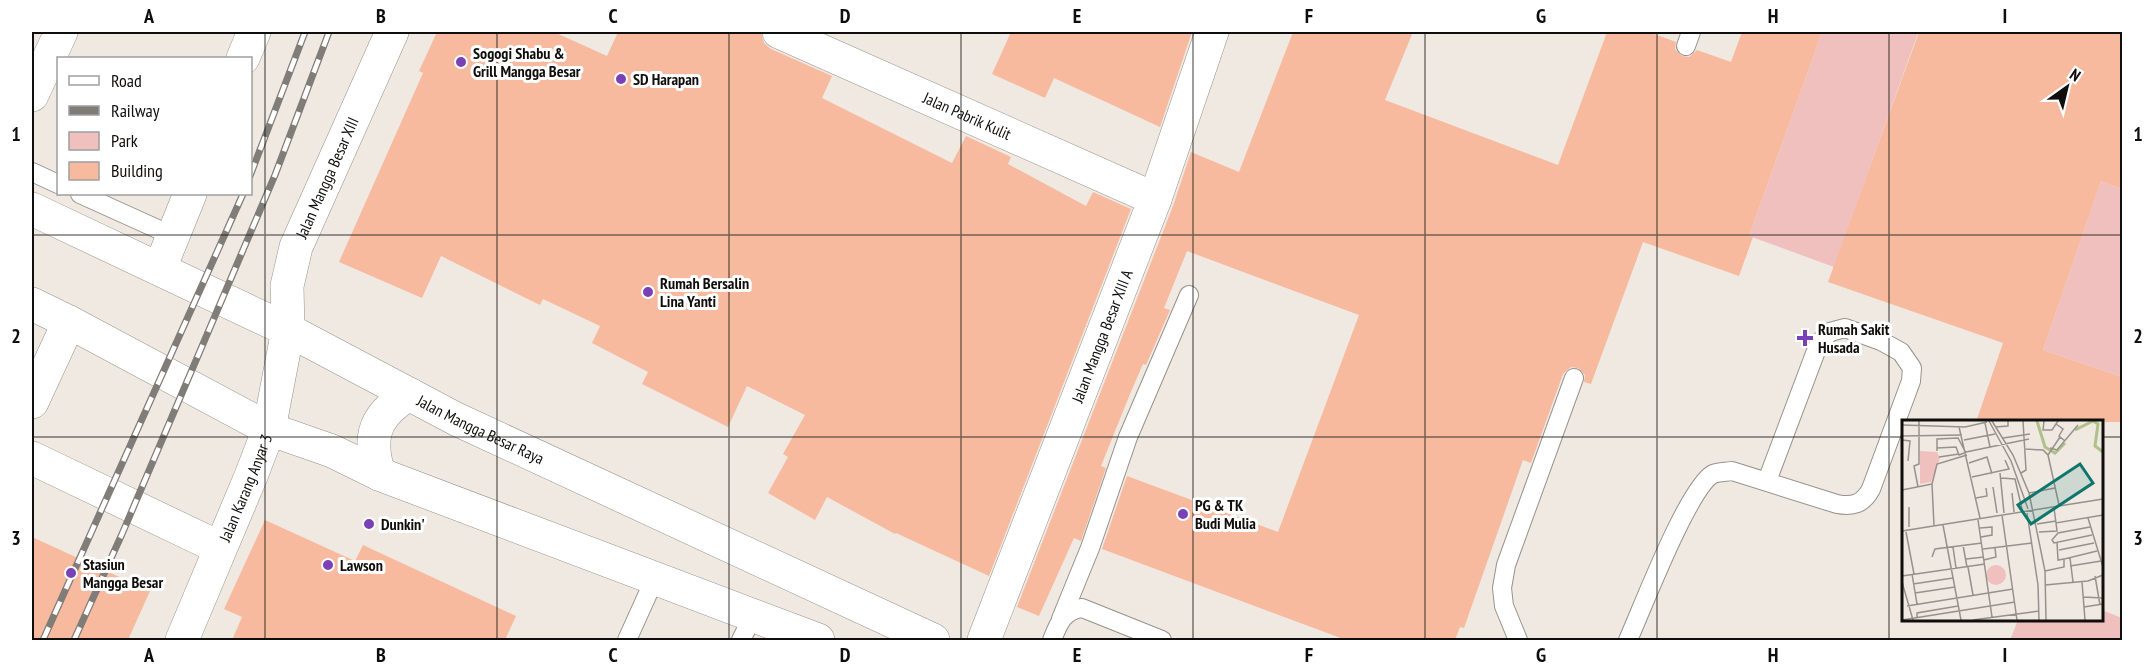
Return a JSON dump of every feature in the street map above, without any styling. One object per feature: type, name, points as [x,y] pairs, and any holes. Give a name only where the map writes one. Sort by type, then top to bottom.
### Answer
[{"type":"street","points":[[32,95],[61,32]]},
{"type":"street","points":[[243,57],[254,32]]},
{"type":"street","name":"Jalan Mangga Besar XIII","points":[[288,330],[287,286],[296,247],[392,32]]},
{"type":"street","name":"Jalan Pabrik Kulit","points":[[779,32],[1155,199]]},
{"type":"street","name":"Jalan Mangga Besar XIII A","points":[[984,640],[1155,199],[1212,32]]},
{"type":"street","points":[[160,268],[190,195]]},
{"type":"street","name":"Jalan Mangga Besar Raya","points":[[32,208],[288,330],[478,429],[933,640]]},
{"type":"street","points":[[32,402],[47,315],[269,429],[332,451],[379,474],[655,578],[747,628],[810,639]]},
{"type":"street","name":"Jalan Karang Anyar 3","points":[[182,640],[269,429],[288,330]]},
{"type":"street","points":[[379,474],[373,455],[374,436],[381,419],[393,404],[409,394]]},
{"type":"street","points":[[32,458],[220,548]]},
{"type":"lane","points":[[32,172],[57,184]]},
{"type":"lane","points":[[82,195],[173,236]]},
{"type":"lane","points":[[1052,640],[1090,548],[1128,437],[1189,295]]},
{"type":"lane","points":[[1628,640],[1686,509],[1699,488],[1713,474],[1732,471],[1843,505],[1857,504],[1866,498],[1911,381],[1912,368],[1901,352],[1881,341],[1845,328],[1830,332],[1819,343],[1767,481]]},
{"type":"lane","points":[[1518,640],[1504,606],[1503,588],[1506,565],[1574,378]]},
{"type":"lane","points":[[627,640],[655,578]]},
{"type":"lane","points":[[1061,619],[1073,609],[1082,608],[1162,640]]},
{"type":"green space","points":[[1822,32],[1918,33],[1834,267],[1749,236]]},
{"type":"green space","points":[[2101,181],[2122,189],[2122,377],[2043,350]]},
{"type":"green space","points":[[2103,610],[2122,618],[2122,640],[2010,640],[2018,621],[2103,621]]},
{"type":"building","points":[[437,32],[554,32],[607,56],[618,32],[761,32],[764,43],[771,49],[832,76],[822,98],[952,163],[966,136],[1011,157],[1008,164],[1086,206],[1093,192],[1131,209],[989,576],[895,534],[827,497],[815,520],[768,493],[788,457],[783,454],[805,415],[747,386],[728,427],[642,384],[648,372],[592,343],[600,326],[543,299],[540,305],[441,256],[422,298],[339,262],[423,73],[419,71]]},
{"type":"building","points":[[1011,32],[1192,32],[1160,127],[1054,78],[1045,98],[992,74]]},
{"type":"building","points":[[1293,32],[1413,32],[1385,100],[1558,165],[1607,32],[1649,32],[1676,42],[1675,49],[1682,56],[1689,57],[1697,50],[1731,62],[1742,32],[1822,32],[1749,236],[1753,237],[1739,276],[1643,242],[1591,384],[1584,382],[1585,375],[1578,368],[1571,367],[1563,374],[1531,463],[1523,460],[1464,628],[1460,627],[1455,640],[1346,640],[1102,549],[1127,476],[1278,532],[1359,315],[1187,251],[1164,308],[1170,310],[1146,365],[1143,364],[1101,466],[1106,468],[1081,541],[1074,538],[1039,616],[1017,607],[1173,206],[1191,152],[1239,172]]},
{"type":"building","points":[[1919,32],[2122,32],[2122,189],[2101,181],[2043,350],[2122,377],[2122,422],[1977,420],[2003,343],[1828,282]]},
{"type":"building","points":[[265,520],[355,561],[363,545],[516,616],[505,640],[232,640],[242,617],[224,609]]},
{"type":"building","name":"Stasiun Mangga Besar","points":[[32,537],[150,591],[128,640],[32,640]]},
{"type":"railway","points":[[252,171],[305,32]]},
{"type":"railway","points":[[74,640],[122,534],[275,175],[329,32]]},
{"type":"railway","points":[[43,640],[243,195]]},
{"type":"place","name":"Sogogi Shabu & Grill Mangga Besar","points":[[461,62]]},
{"type":"place","name":"SD Harapan","points":[[621,79]]},
{"type":"place","name":"Rumah Bersalin Lina Yanti","points":[[648,292]]},
{"type":"place","name":"Rumah Sakit Husada","points":[[1805,338]]},
{"type":"place","name":"PG & TK Budi Mulia","points":[[1183,514]]},
{"type":"place","name":"Dunkin'","points":[[369,524]]},
{"type":"place","name":"Lawson","points":[[328,565]]},
{"type":"place","name":"Stasiun Mangga Besar","points":[[71,573]]}]
